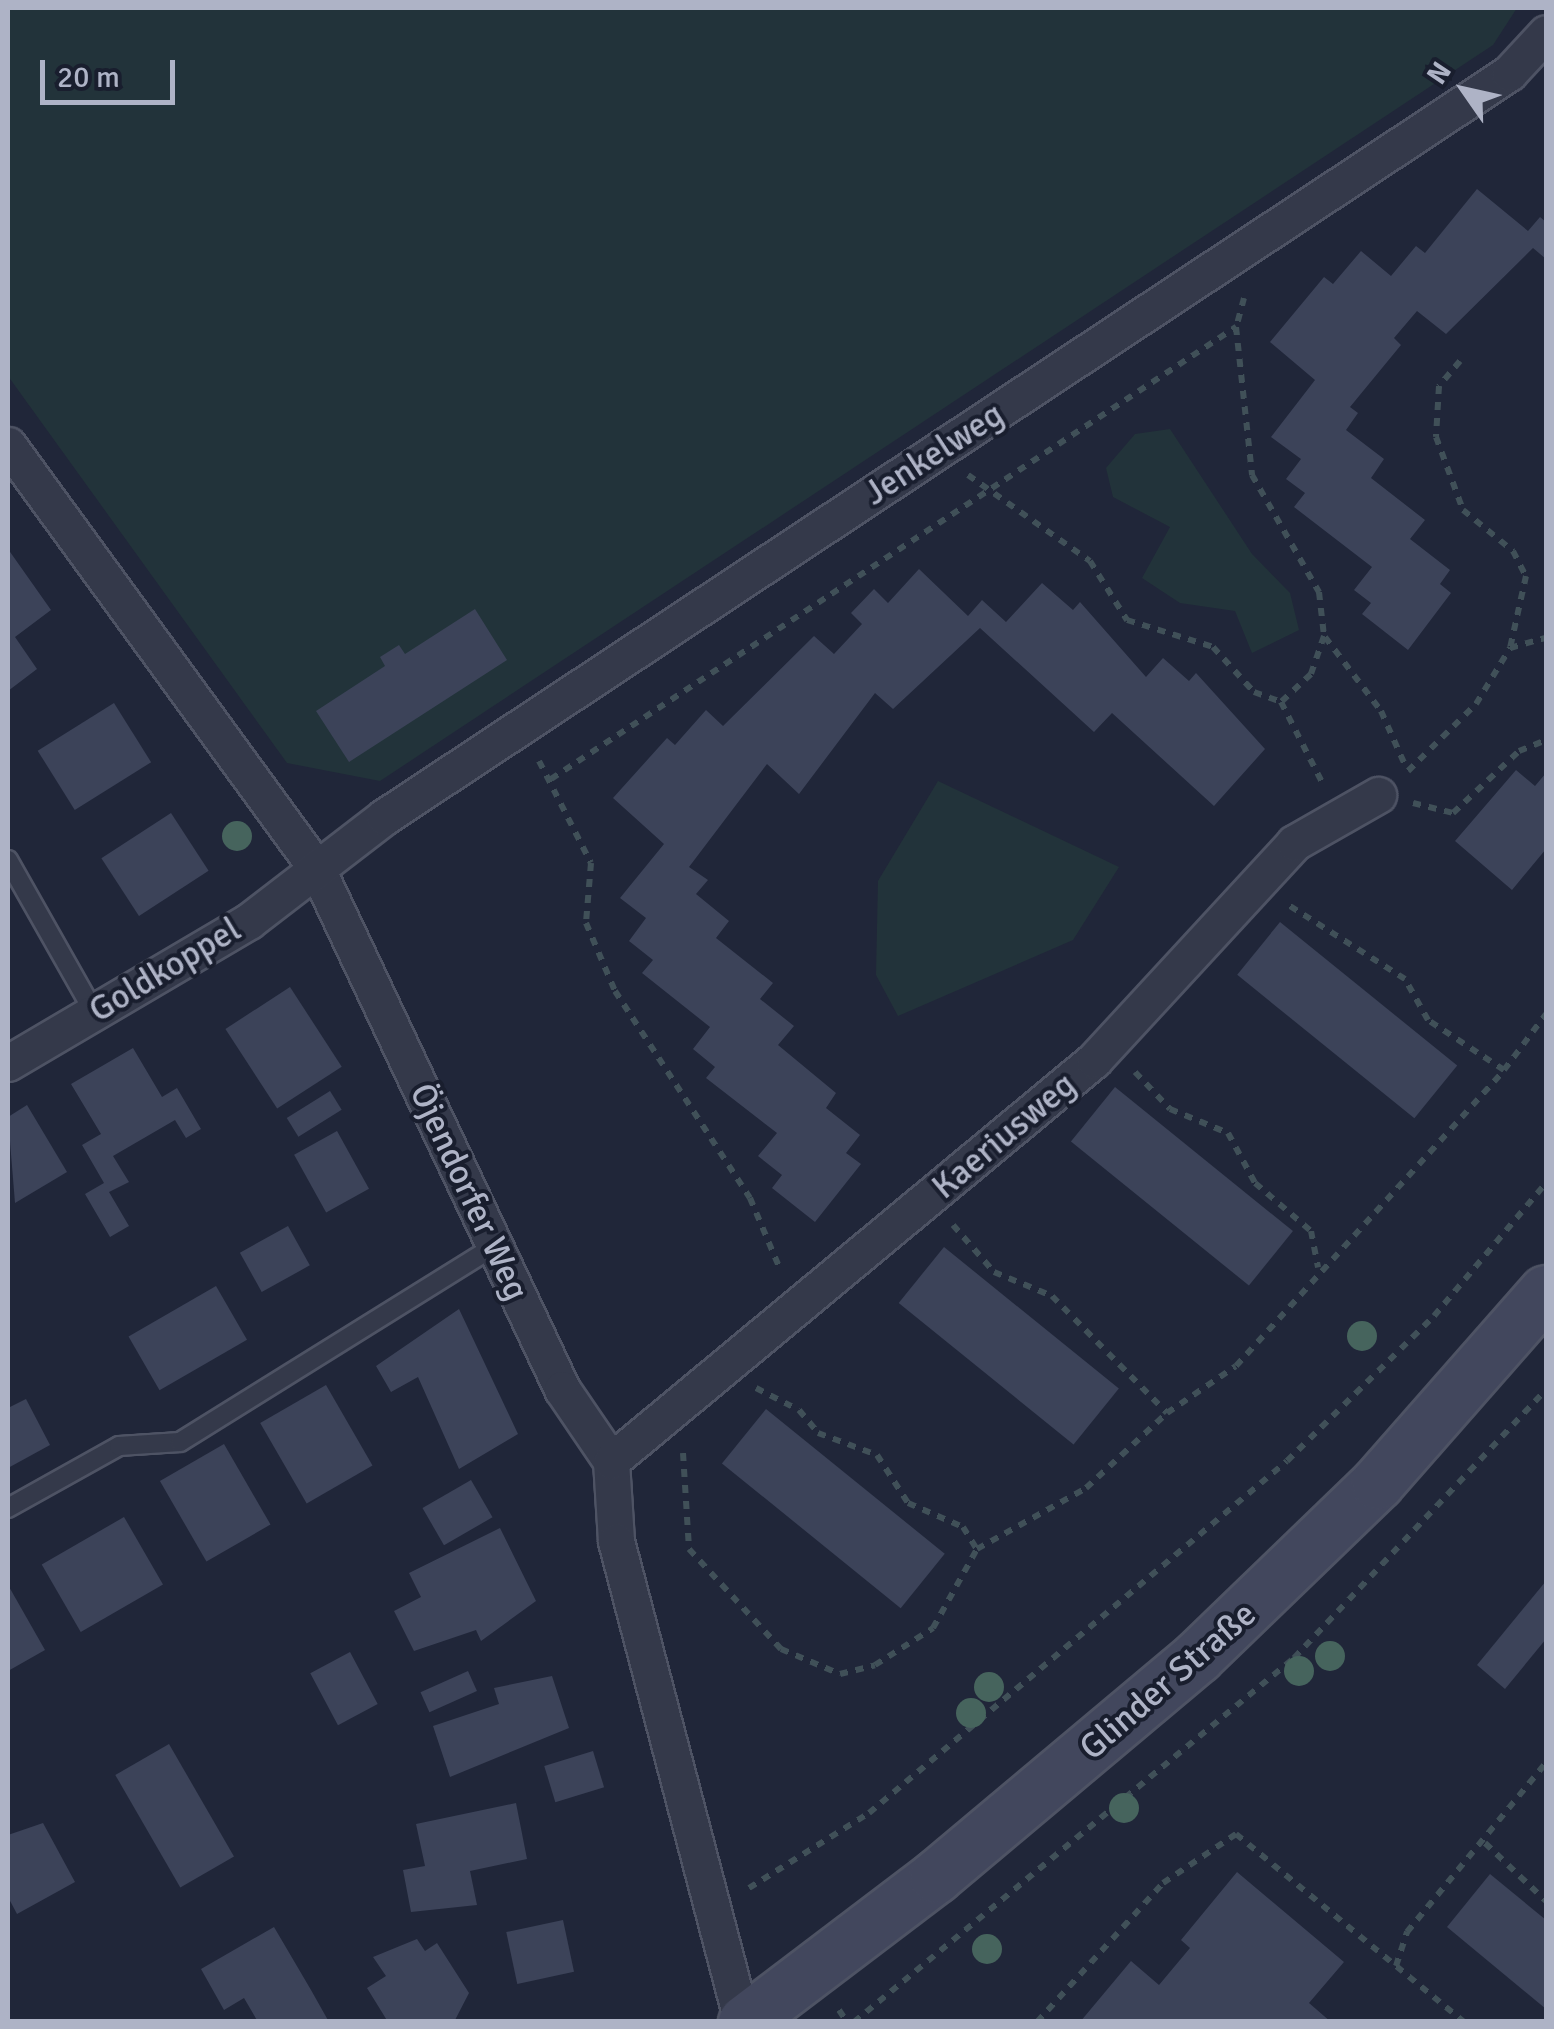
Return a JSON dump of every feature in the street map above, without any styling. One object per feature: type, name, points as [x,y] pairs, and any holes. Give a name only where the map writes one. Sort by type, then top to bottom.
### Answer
[{"type":"main road","name":"Glinder Straße","points":[[744,2022],[936,1878],[1198,1657],[1378,1483],[1546,1292]]},
{"type":"street","name":"Jenkelweg","points":[[317,869],[516,730],[1509,73],[1546,34]]},
{"type":"street","name":"Öjendorfer Weg","points":[[8,446],[317,869],[562,1389],[611,1460]]},
{"type":"street","name":"Kaeriusweg","points":[[611,1460],[930,1198],[1110,1044],[1294,843],[1378,795]]},
{"type":"street","name":"Goldkoppel","points":[[8,1063],[317,869]]},
{"type":"street","points":[[611,1460],[616,1541],[744,2022]]},
{"type":"lane","points":[[8,860],[94,1012]]},
{"type":"lane","points":[[8,1508],[118,1446],[180,1442],[495,1246]]},
{"type":"path","points":[[1260,238],[1236,326],[1252,475],[1318,592],[1324,636],[1311,674],[1281,702]]},
{"type":"path","points":[[551,779],[1236,326]]},
{"type":"path","points":[[1378,795],[1476,704],[1510,648],[1526,576],[1513,550],[1463,510],[1434,425],[1439,386],[1460,362]]},
{"type":"path","points":[[938,451],[986,490],[1090,561],[1127,620],[1213,647],[1254,692],[1281,702],[1340,816]]},
{"type":"path","points":[[1324,636],[1381,711],[1407,771]]},
{"type":"path","points":[[1510,648],[1546,638]]},
{"type":"path","points":[[516,730],[551,779],[590,863],[586,923],[615,991],[750,1198],[796,1307]]},
{"type":"path","points":[[1378,795],[1453,812],[1519,750],[1546,740]]},
{"type":"path","points":[[1256,885],[1405,979],[1428,1020],[1504,1070]]},
{"type":"path","points":[[682,1441],[689,1549],[781,1649],[840,1674],[875,1665],[933,1628],[977,1549],[1086,1488],[1167,1414],[1236,1366],[1318,1268],[1504,1070],[1546,1014]]},
{"type":"path","points":[[1110,1044],[1170,1110],[1228,1133],[1255,1184],[1311,1231],[1318,1268]]},
{"type":"path","points":[[715,1909],[869,1813],[1130,1599],[1434,1316],[1546,1183]]},
{"type":"path","points":[[930,1198],[994,1272],[1052,1296],[1167,1414]]},
{"type":"path","points":[[736,1396],[750,1385],[799,1410],[818,1433],[876,1455],[908,1503],[962,1527],[977,1549]]},
{"type":"path","points":[[1396,1966],[1406,1932],[1485,1843],[1546,1763]]},
{"type":"path","points":[[1037,2022],[1163,1883],[1236,1834],[1464,2022]]},
{"type":"path","points":[[1485,1843],[1546,1901]]},
{"type":"shaded area","points":[[8,8],[1517,8],[1493,45],[380,781],[287,763],[8,376]]},
{"type":"shaded area","points":[[1170,429],[1252,554],[1290,593],[1299,630],[1252,653],[1235,611],[1180,603],[1142,578],[1170,527],[1113,497],[1106,468],[1135,434]]},
{"type":"shaded area","points":[[938,781],[1119,867],[1073,940],[898,1016],[876,975],[878,881]]},
{"type":"building","points":[[1477,189],[1528,231],[1540,217],[1546,222],[1546,259],[1533,248],[1446,334],[1417,311],[1394,338],[1401,345],[1350,407],[1358,413],[1346,430],[1384,459],[1371,478],[1425,520],[1410,539],[1450,570],[1440,584],[1451,593],[1408,650],[1362,614],[1371,603],[1354,590],[1372,567],[1294,507],[1305,493],[1286,479],[1301,459],[1271,437],[1315,380],[1270,342],[1324,277],[1333,284],[1361,251],[1391,276],[1416,246],[1425,253]]},
{"type":"building","points":[[8,549],[51,610],[15,637],[37,669],[8,691]]},
{"type":"building","points":[[919,569],[968,616],[982,600],[1006,622],[1042,583],[1073,610],[1080,602],[1146,677],[1163,658],[1189,681],[1196,673],[1265,749],[1214,806],[1112,713],[1094,732],[980,628],[893,709],[875,693],[799,794],[767,764],[689,867],[708,880],[696,894],[729,921],[716,938],[773,983],[760,999],[794,1026],[778,1045],[836,1093],[826,1108],[860,1135],[846,1153],[861,1164],[815,1222],[772,1188],[782,1175],[758,1156],[777,1133],[706,1078],[715,1067],[693,1049],[710,1027],[642,973],[653,960],[629,941],[646,918],[620,898],[664,844],[613,798],[667,738],[675,745],[706,710],[723,726],[814,636],[834,654],[862,624],[851,613],[874,589],[888,603]]},
{"type":"building","points":[[475,609],[507,660],[349,762],[316,711],[385,666],[380,657],[399,645],[405,654]]},
{"type":"building","points":[[114,703],[151,762],[75,810],[38,751]]},
{"type":"building","points":[[1516,770],[1535,786],[1546,773],[1546,849],[1512,890],[1455,841]]},
{"type":"building","points":[[171,813],[209,871],[139,916],[101,858]]},
{"type":"building","points":[[1280,922],[1457,1065],[1414,1118],[1237,975]]},
{"type":"building","points":[[290,987],[342,1067],[277,1109],[225,1029]]},
{"type":"building","points":[[133,1048],[162,1097],[177,1088],[201,1129],[186,1138],[175,1120],[113,1156],[129,1182],[109,1192],[129,1226],[110,1237],[85,1194],[104,1183],[82,1145],[101,1134],[71,1084]]},
{"type":"building","points":[[1115,1087],[1293,1231],[1249,1286],[1071,1141]]},
{"type":"building","points":[[330,1091],[342,1110],[298,1137],[287,1118]]},
{"type":"building","points":[[27,1105],[67,1172],[15,1203],[8,1117]]},
{"type":"building","points":[[337,1131],[369,1189],[326,1212],[294,1155]]},
{"type":"building","points":[[288,1226],[310,1265],[262,1292],[240,1253]]},
{"type":"building","points":[[944,1247],[1119,1389],[1074,1445],[899,1303]]},
{"type":"building","points":[[216,1286],[247,1340],[160,1390],[129,1336]]},
{"type":"building","points":[[459,1309],[518,1434],[459,1469],[418,1377],[391,1392],[376,1366]]},
{"type":"building","points":[[326,1385],[372,1466],[307,1504],[260,1423]]},
{"type":"building","points":[[26,1399],[50,1445],[8,1468],[8,1408]]},
{"type":"building","points":[[766,1409],[945,1554],[901,1608],[722,1463]]},
{"type":"building","points":[[224,1444],[270,1525],[206,1562],[160,1481]]},
{"type":"building","points":[[471,1480],[492,1517],[444,1545],[423,1508]]},
{"type":"building","points":[[124,1517],[163,1585],[81,1632],[42,1565]]},
{"type":"building","points":[[500,1528],[536,1601],[481,1641],[476,1630],[414,1651],[394,1611],[421,1597],[409,1573]]},
{"type":"building","points":[[1546,1581],[1546,1639],[1505,1689],[1477,1665]]},
{"type":"building","points":[[8,1585],[45,1650],[8,1671]]},
{"type":"building","points":[[350,1652],[378,1704],[338,1725],[310,1673]]},
{"type":"building","points":[[468,1671],[477,1691],[429,1712],[420,1692]]},
{"type":"building","points":[[552,1676],[569,1728],[450,1777],[433,1726],[499,1704],[494,1688]]},
{"type":"building","points":[[169,1744],[234,1857],[180,1888],[115,1775]]},
{"type":"building","points":[[593,1751],[604,1787],[555,1802],[544,1766]]},
{"type":"building","points":[[516,1803],[527,1859],[470,1871],[477,1905],[411,1912],[403,1870],[425,1866],[416,1824]]},
{"type":"building","points":[[43,1823],[75,1882],[17,1914],[8,1897],[8,1835]]},
{"type":"building","points":[[1237,1872],[1344,1962],[1309,2003],[1331,2022],[1080,2022],[1131,1961],[1159,1985],[1190,1948],[1181,1940]]},
{"type":"building","points":[[1490,1874],[1546,1920],[1546,2009],[1447,1927]]},
{"type":"building","points":[[563,1920],[574,1972],[517,1984],[506,1932]]},
{"type":"building","points":[[274,1927],[329,2022],[258,2022],[244,1998],[224,2010],[201,1969]]},
{"type":"building","points":[[417,1939],[425,1951],[437,1943],[469,1993],[454,2022],[388,2022],[367,1988],[386,1976],[373,1957]]}]
